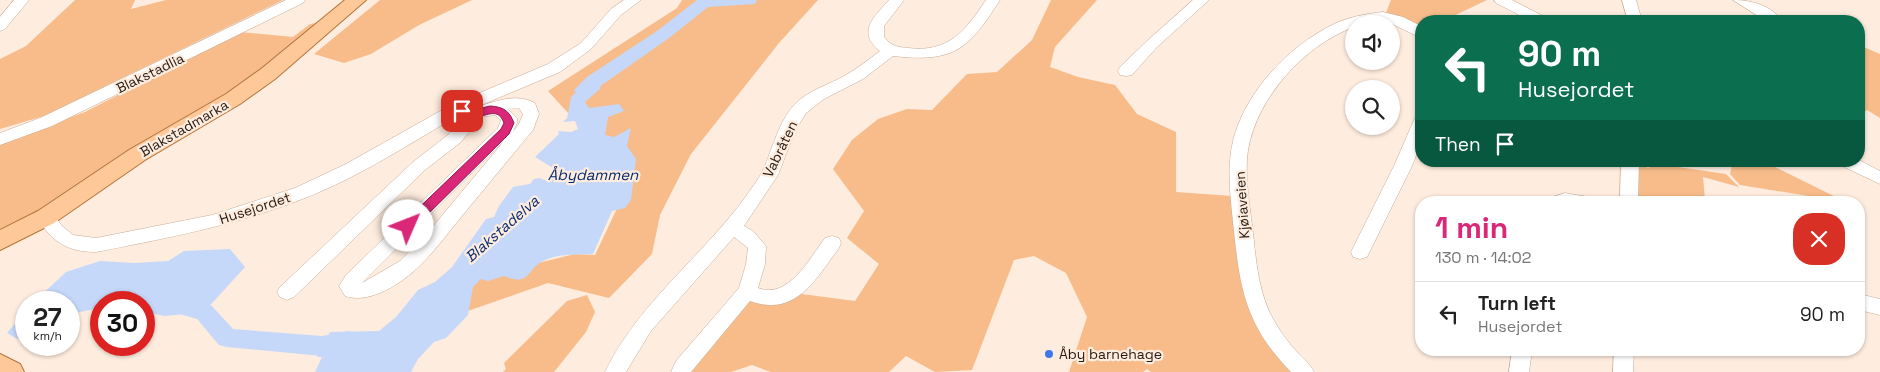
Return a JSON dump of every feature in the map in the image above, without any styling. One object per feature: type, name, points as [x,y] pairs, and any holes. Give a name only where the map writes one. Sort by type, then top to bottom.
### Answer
[{"type":"main road","name":"Blakstadmarka","points":[[0,241],[46,217],[137,155],[247,90],[358,0]]},
{"type":"main road","points":[[0,365],[11,372]]},
{"type":"street","points":[[0,26],[22,0]]},
{"type":"street","name":"Blakstadlia","points":[[0,139],[55,118],[298,0]]},
{"type":"street","name":"Husejordet","points":[[46,217],[69,243],[82,246],[143,237],[212,222],[301,193],[474,111],[554,68],[586,46],[616,12],[634,0]]},
{"type":"street","points":[[897,0],[875,28],[875,36],[878,42],[890,51],[928,54],[946,51],[961,42],[993,0]]},
{"type":"street","points":[[1126,70],[1202,0]]},
{"type":"street","points":[[1501,0],[1530,15]]},
{"type":"street","points":[[1629,0],[1633,15]]},
{"type":"street","points":[[1740,0],[1767,15]]},
{"type":"street","name":"Kjøiaveien","points":[[1304,372],[1291,360],[1272,335],[1255,300],[1248,268],[1238,181],[1242,140],[1250,119],[1281,71],[1301,50],[1354,22],[1383,17],[1415,30]]},
{"type":"street","name":"Vabråten","points":[[615,372],[642,328],[672,290],[733,228],[771,172],[792,122],[800,109],[810,101],[853,78],[890,51]]},
{"type":"street","name":"Husejordet","points":[[287,292],[419,166],[455,138],[474,111],[519,102],[529,106],[531,114],[527,126],[483,180],[407,266],[393,276],[369,288],[357,293],[352,292],[350,286],[353,280],[505,131],[509,123],[509,118],[499,110],[474,111]]},
{"type":"street","points":[[1360,252],[1403,166],[1415,137]]},
{"type":"street","points":[[1629,196],[1630,167]]},
{"type":"street","points":[[1858,167],[1880,178]]},
{"type":"street","points":[[681,372],[683,367],[747,292],[755,269],[757,246],[747,236],[733,228]]},
{"type":"street","points":[[747,292],[768,299],[779,298],[790,293],[832,243]]},
{"type":"street","points":[[1865,303],[1880,307]]},
{"type":"street","points":[[1519,372],[1521,356]]},
{"type":"street","points":[[1623,372],[1624,356]]},
{"type":"shaded area","points":[[75,0],[135,0],[131,9],[166,0],[283,0],[44,116],[0,129],[0,59],[26,46]]},
{"type":"shaded area","points":[[380,0],[472,0],[419,25],[371,54],[344,63],[314,54]]},
{"type":"shaded area","points":[[682,0],[818,0],[779,43],[691,154],[660,215],[652,254],[609,298],[548,283],[468,311],[464,281],[575,254],[595,255],[630,181],[548,91],[677,8]]},
{"type":"shaded area","points":[[1051,0],[1097,0],[1055,47],[1050,67],[1078,77],[1115,85],[1137,114],[1176,132],[1176,192],[1232,196],[1244,293],[1270,341],[1295,372],[1151,372],[1147,369],[1143,372],[1069,372],[1087,317],[1066,273],[1034,256],[1014,260],[972,370],[935,372],[906,356],[889,372],[771,372],[752,365],[731,372],[690,372],[747,298],[794,293],[855,301],[879,264],[847,238],[864,211],[833,169],[852,140],[878,119],[907,109],[932,110],[967,74],[997,72],[1032,40]]},
{"type":"shaded area","points":[[1391,0],[1487,0],[1456,15],[1415,15],[1415,27],[1400,20],[1400,15],[1386,13]]},
{"type":"shaded area","points":[[322,22],[260,77],[159,141],[0,233],[0,142],[85,112],[240,32],[293,37],[310,24]]},
{"type":"shaded area","points":[[1865,48],[1880,54],[1880,118],[1867,110],[1865,112]]},
{"type":"shaded area","points":[[1639,167],[1678,167],[1726,174],[1739,187],[1703,177],[1705,196],[1636,196]]},
{"type":"shaded area","points":[[1732,167],[1775,167],[1834,196],[1809,196],[1740,185],[1730,174]]},
{"type":"shaded area","points":[[587,295],[595,312],[586,332],[554,372],[503,372],[506,369],[504,363],[567,301]]},
{"type":"water","name":"Åbydammen","points":[[609,72],[602,78],[600,89],[585,102],[589,108],[619,104],[624,111],[608,117],[605,135],[614,137],[631,128],[627,146],[636,159],[631,200],[625,208],[612,211],[593,254],[549,258],[538,265],[527,276],[519,280],[504,276],[488,281],[481,279],[473,287],[468,315],[446,338],[434,342],[418,359],[411,372],[315,372],[322,357],[317,357],[330,332],[379,331],[396,317],[418,290],[435,282],[452,267],[486,219],[494,217],[499,206],[513,187],[530,184],[534,179],[539,178],[550,182],[553,168],[535,157],[559,134],[558,131],[571,132],[578,129],[575,121],[563,122],[567,118],[571,97],[592,76]]},
{"type":"water","points":[[230,249],[245,267],[204,312],[165,316],[155,314],[155,291],[90,291],[90,310],[80,312],[80,291],[46,291],[66,272],[100,261],[134,263],[168,261],[184,251]]},
{"type":"water","points":[[15,324],[15,338],[7,333]]},
{"type":"waterway","name":"Blakstadelva","points":[[583,90],[702,4],[712,1],[749,0]]},
{"type":"waterway","points":[[177,305],[204,312],[227,338],[322,346],[349,341]]},
{"type":"place","name":"Åby barnehage","points":[[1049,354]]},
{"type":"route","points":[[408,226],[505,131],[509,123],[509,118],[506,114],[499,110],[490,109],[474,114],[462,111]]}]
